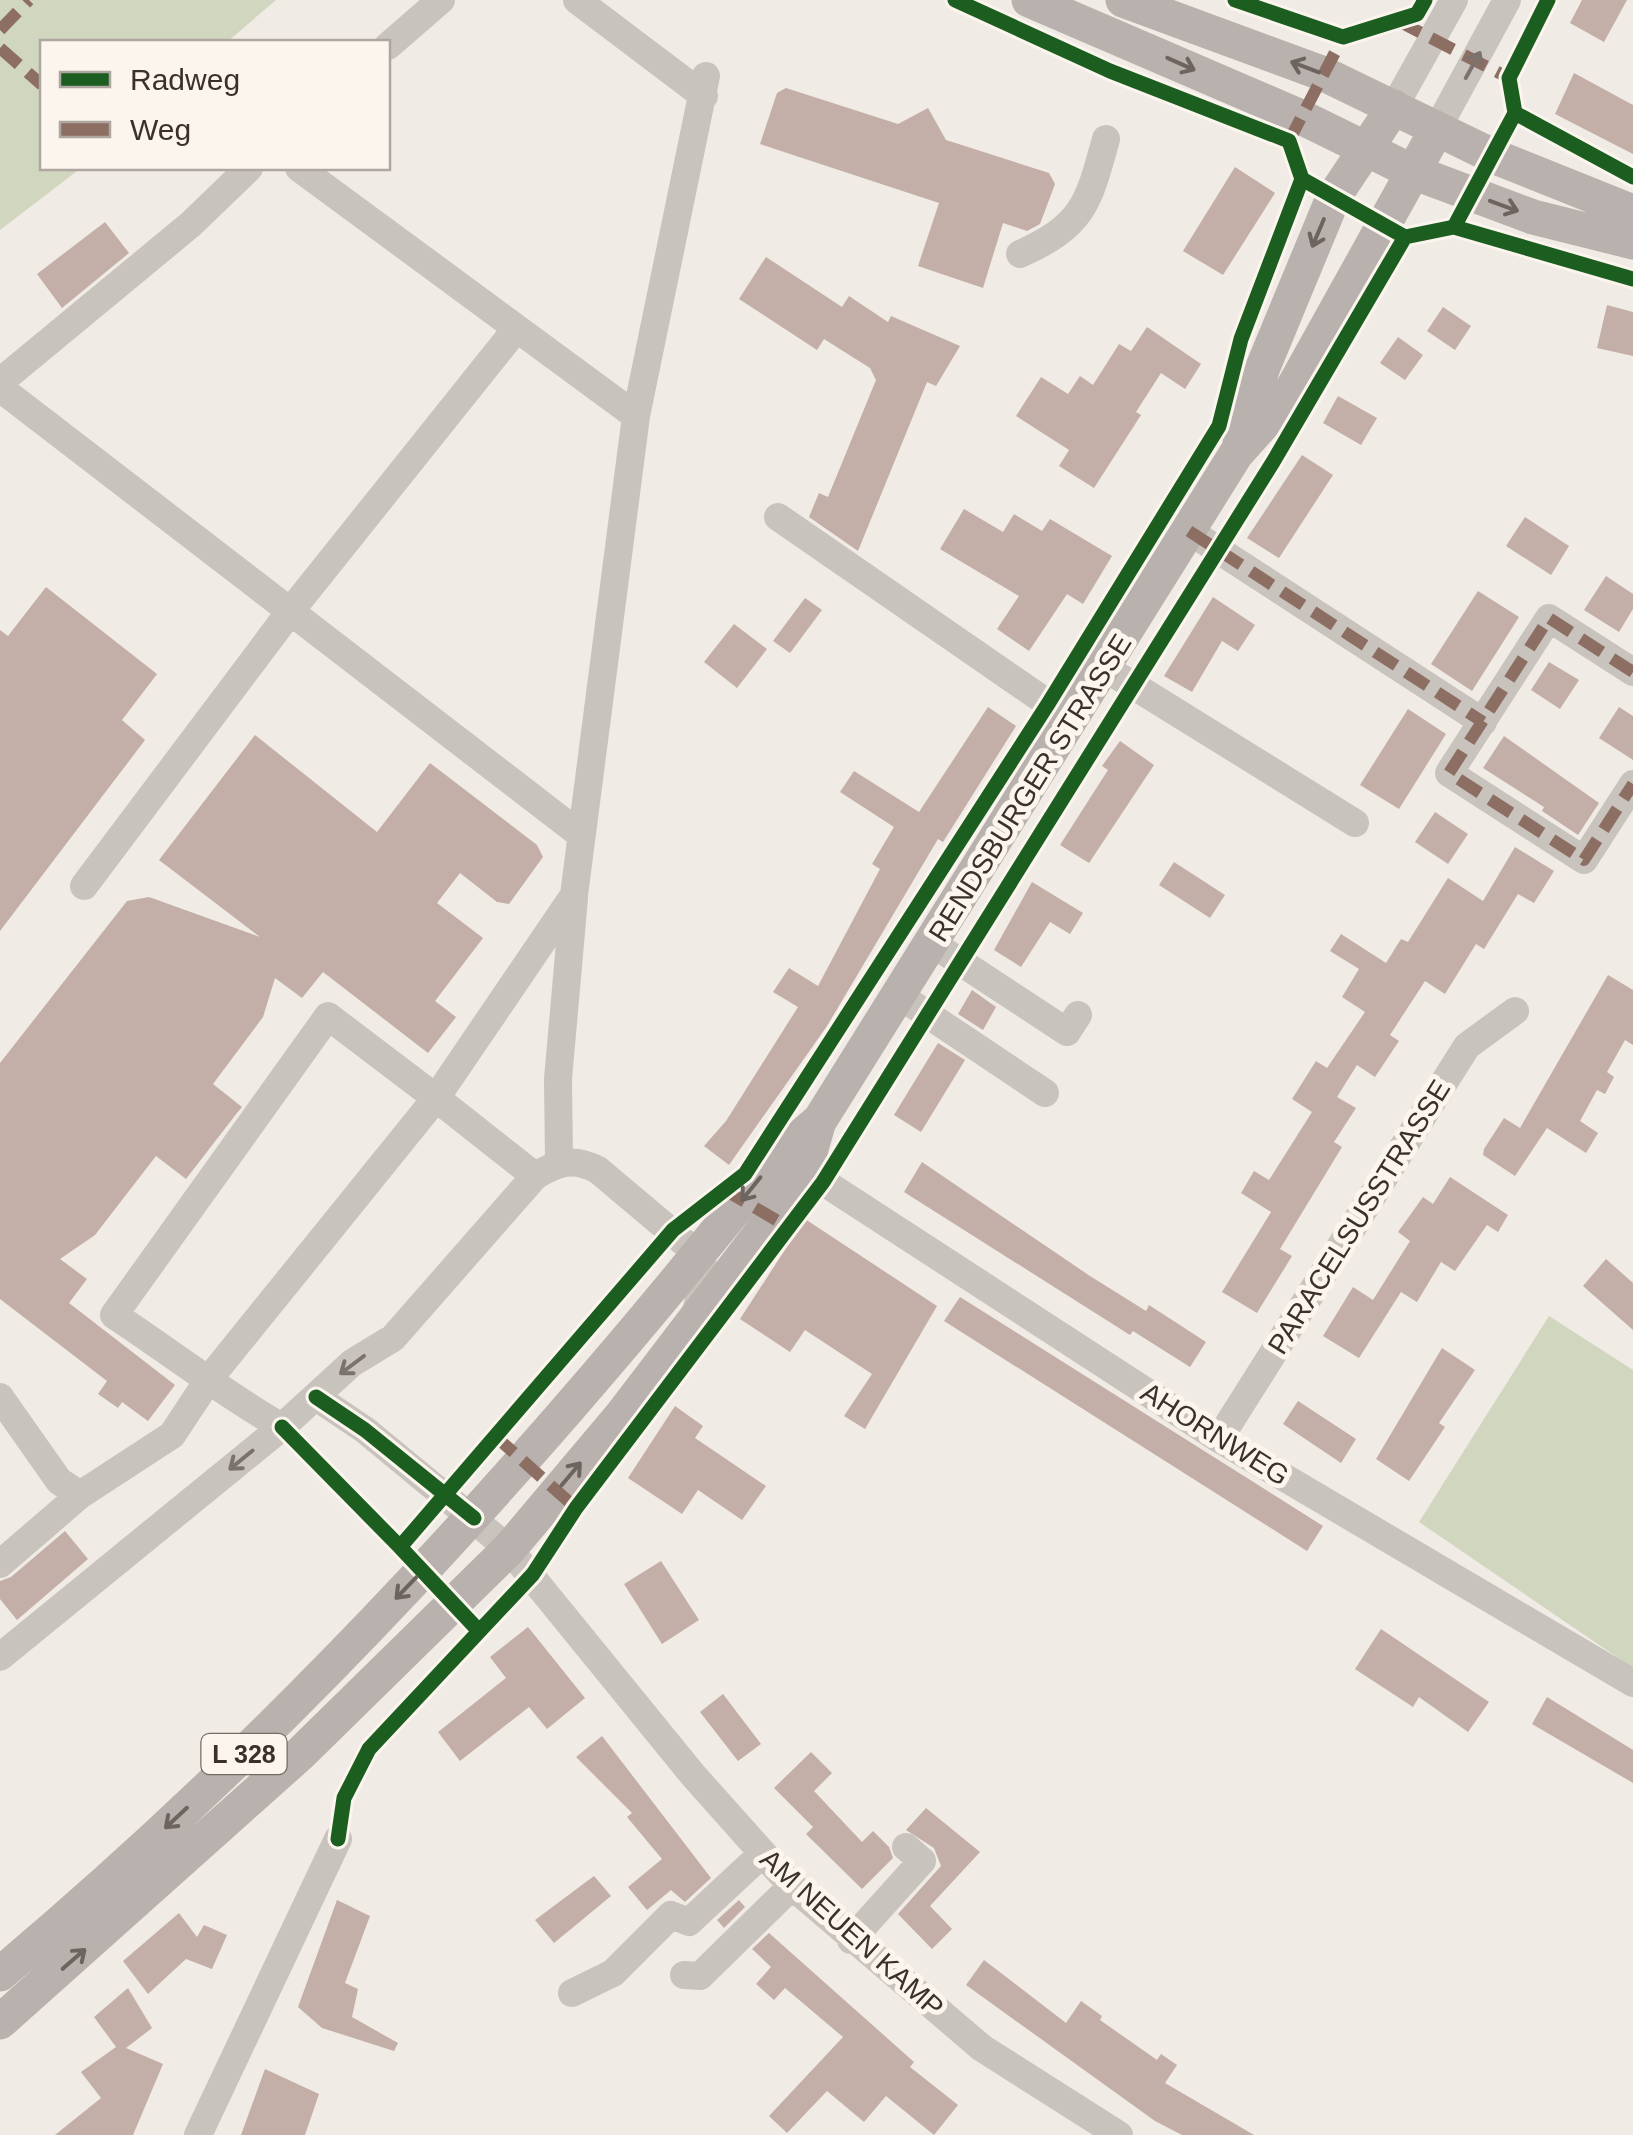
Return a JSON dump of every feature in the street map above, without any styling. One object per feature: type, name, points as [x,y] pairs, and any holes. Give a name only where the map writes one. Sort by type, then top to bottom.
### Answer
[{"type":"main road","points":[[1029,0],[1413,172],[1534,217],[1633,242]]},
{"type":"main road","points":[[1123,0],[1324,74],[1437,129],[1633,212]]},
{"type":"main road","name":"RENDSBURGER STRASSE","points":[[1236,454],[1298,280],[1333,198],[1394,107]]},
{"type":"main road","name":"RENDSBURGER STRASSE","points":[[509,1549],[693,1323],[805,1170],[820,1120],[1236,454],[1289,394],[1437,129]]},
{"type":"main road","name":"RENDSBURGER STRASSE","points":[[474,1518],[700,1254],[776,1158],[820,1120]]},
{"type":"main road","name":"L 328","points":[[0,1974],[103,1887],[260,1739],[474,1518]]},
{"type":"main road","name":"L 328","points":[[0,2022],[300,1754],[509,1549]]},
{"type":"street","points":[[390,44],[441,0]]},
{"type":"street","points":[[559,1161],[558,1079],[574,895],[636,416],[705,86],[577,0]]},
{"type":"street","name":"RENDSBURGER STRASSE","points":[[1394,107],[1454,0]]},
{"type":"street","name":"RENDSBURGER STRASSE","points":[[1437,129],[1507,0]]},
{"type":"street","points":[[1020,254],[1060,236],[1088,205],[1106,139]]},
{"type":"street","points":[[247,170],[192,224],[0,385],[289,613],[582,835]]},
{"type":"street","points":[[302,170],[636,416]]},
{"type":"street","points":[[84,886],[289,613],[516,329]]},
{"type":"street","points":[[778,517],[1072,720]]},
{"type":"street","points":[[1189,531],[1482,722]]},
{"type":"street","points":[[1633,672],[1550,618],[1449,773],[1584,860],[1633,784]]},
{"type":"street","points":[[1105,668],[1354,823]]},
{"type":"street","points":[[0,1564],[80,1495],[172,1435],[209,1379],[436,1098],[574,895]]},
{"type":"street","points":[[933,944],[1067,1032],[1078,1015]]},
{"type":"street","points":[[900,996],[1044,1093]]},
{"type":"street","name":"PARACELSUSSTRASSE","points":[[1219,1440],[1467,1046],[1515,1011]]},
{"type":"street","points":[[282,1426],[114,1315],[328,1016],[535,1176]]},
{"type":"street","points":[[0,1657],[282,1426],[352,1363],[392,1338],[535,1176],[559,1161],[584,1163],[598,1170],[700,1254],[726,1254],[755,1241]]},
{"type":"street","name":"AHORNWEG","points":[[805,1170],[1219,1440],[1633,1683]]},
{"type":"street","name":"RENDSBURGER STRASSE","points":[[693,1323],[705,1271],[700,1254]]},
{"type":"street","points":[[316,1397],[365,1430],[509,1549]]},
{"type":"street","points":[[3,1406],[59,1481],[80,1495]]},
{"type":"street","name":"AM NEUEN KAMP","points":[[509,1549],[792,1886],[982,2048],[1101,2130]]},
{"type":"street","points":[[198,2135],[338,1839]]},
{"type":"street","points":[[852,1940],[922,1861],[906,1846]]},
{"type":"street","points":[[572,1993],[624,1965],[672,1915],[689,1922],[762,1854]]},
{"type":"street","points":[[684,1976],[700,1976],[792,1886]]},
{"type":"green space","points":[[0,0],[276,0],[229,40],[40,40],[40,170],[78,170],[0,230]]},
{"type":"green space","points":[[1549,1316],[1633,1370],[1633,1668],[1419,1522]]},
{"type":"building","points":[[1582,0],[1627,0],[1604,42],[1570,23]]},
{"type":"building","points":[[1574,73],[1633,105],[1633,154],[1555,114]]},
{"type":"building","points":[[786,88],[898,124],[928,108],[946,140],[1049,173],[1055,184],[1040,224],[1027,231],[1003,223],[983,288],[918,266],[939,203],[760,144],[777,93]]},
{"type":"building","points":[[1235,167],[1275,193],[1223,275],[1183,251]]},
{"type":"building","points":[[105,222],[129,253],[62,308],[37,274]]},
{"type":"building","points":[[766,257],[842,307],[849,296],[888,322],[891,316],[960,346],[936,386],[927,382],[858,551],[809,517],[819,493],[828,497],[876,380],[870,368],[824,339],[817,350],[739,299]]},
{"type":"building","points":[[1607,305],[1633,312],[1633,356],[1597,348]]},
{"type":"building","points":[[1443,307],[1471,326],[1455,350],[1427,331]]},
{"type":"building","points":[[1147,327],[1201,364],[1185,389],[1161,373],[1136,412],[1141,415],[1094,488],[1059,466],[1069,450],[1016,416],[1041,377],[1068,394],[1080,376],[1093,385],[1119,344],[1131,351]]},
{"type":"building","points":[[1398,337],[1423,355],[1405,380],[1380,363]]},
{"type":"building","points":[[1338,396],[1377,418],[1361,445],[1323,423]]},
{"type":"building","points":[[1302,455],[1333,475],[1279,558],[1247,538]]},
{"type":"building","points":[[964,509],[1003,532],[1014,514],[1042,531],[1050,519],[1112,556],[1083,604],[1067,594],[1029,651],[997,629],[1019,596],[940,549]]},
{"type":"building","points":[[1525,517],[1569,546],[1551,575],[1506,546]]},
{"type":"building","points":[[1606,576],[1633,594],[1633,609],[1619,632],[1584,610]]},
{"type":"building","points":[[46,587],[157,674],[122,720],[145,740],[0,931],[0,630],[8,636]]},
{"type":"building","points":[[1478,591],[1519,617],[1472,691],[1431,664]]},
{"type":"building","points":[[1213,597],[1255,625],[1238,651],[1222,641],[1192,692],[1164,676]]},
{"type":"building","points":[[805,598],[822,610],[790,653],[773,641]]},
{"type":"building","points":[[734,624],[767,649],[737,688],[704,662]]},
{"type":"building","points":[[1549,662],[1579,680],[1560,709],[1531,690]]},
{"type":"building","points":[[988,707],[1016,726],[943,842],[938,839],[827,1026],[729,1165],[704,1146],[726,1121],[798,1007],[773,992],[789,968],[818,986],[880,869],[872,864],[894,827],[840,792],[854,771],[919,812]]},
{"type":"building","points":[[1619,707],[1633,716],[1633,760],[1599,738]]},
{"type":"building","points":[[1408,709],[1446,734],[1399,809],[1360,785]]},
{"type":"building","points":[[255,735],[377,832],[430,763],[537,845],[543,857],[509,904],[497,902],[460,873],[437,903],[483,938],[435,1001],[456,1017],[428,1053],[323,972],[302,998],[275,978],[263,1017],[213,1084],[242,1107],[186,1179],[156,1156],[95,1235],[60,1259],[87,1279],[69,1303],[175,1385],[148,1421],[122,1402],[118,1408],[98,1394],[107,1381],[0,1299],[0,1063],[127,901],[149,897],[260,937],[159,860]]},
{"type":"building","points":[[1504,736],[1599,803],[1578,835],[1542,811],[1544,807],[1483,768]]},
{"type":"building","points":[[1120,741],[1154,765],[1089,863],[1060,845],[1108,770],[1102,766]]},
{"type":"building","points":[[1435,812],[1468,834],[1448,864],[1415,842]]},
{"type":"building","points":[[1515,847],[1554,871],[1534,903],[1518,894],[1484,949],[1476,944],[1445,994],[1425,981],[1390,1035],[1399,1041],[1375,1077],[1357,1065],[1337,1097],[1356,1108],[1334,1142],[1342,1147],[1280,1249],[1292,1256],[1257,1313],[1222,1292],[1271,1212],[1241,1193],[1254,1171],[1269,1180],[1312,1112],[1292,1099],[1316,1061],[1327,1068],[1365,1012],[1342,997],[1359,969],[1330,951],[1341,934],[1386,963],[1401,939],[1408,942],[1448,878],[1483,901]]},
{"type":"building","points":[[1174,862],[1225,895],[1210,918],[1159,885]]},
{"type":"building","points":[[1032,882],[1083,913],[1070,934],[1050,922],[1021,967],[994,950]]},
{"type":"building","points":[[1608,975],[1633,990],[1633,1045],[1625,1040],[1607,1072],[1614,1077],[1605,1094],[1597,1090],[1580,1121],[1598,1133],[1586,1153],[1547,1128],[1515,1176],[1483,1155],[1484,1149],[1504,1118],[1520,1128]]},
{"type":"building","points":[[972,990],[996,1007],[983,1030],[958,1014]]},
{"type":"building","points":[[938,1043],[965,1060],[921,1132],[894,1115]]},
{"type":"building","points":[[922,1162],[1090,1276],[1146,1311],[1149,1305],[1206,1342],[1190,1367],[1133,1331],[1130,1335],[904,1192]]},
{"type":"building","points":[[1450,1177],[1508,1215],[1498,1232],[1487,1225],[1455,1271],[1441,1262],[1417,1302],[1401,1292],[1359,1358],[1323,1336],[1353,1287],[1373,1300],[1410,1241],[1398,1232],[1423,1197],[1433,1204]]},
{"type":"building","points":[[805,1219],[937,1306],[865,1429],[844,1416],[872,1374],[805,1330],[790,1352],[740,1319]]},
{"type":"building","points":[[1606,1259],[1633,1283],[1633,1330],[1583,1286]]},
{"type":"building","points":[[960,1297],[1323,1526],[1307,1551],[944,1321]]},
{"type":"building","points":[[1442,1348],[1475,1370],[1439,1423],[1445,1427],[1409,1481],[1376,1459]]},
{"type":"building","points":[[1298,1401],[1356,1439],[1341,1463],[1283,1424]]},
{"type":"building","points":[[675,1406],[703,1426],[695,1438],[766,1486],[742,1520],[698,1490],[682,1514],[628,1478]]},
{"type":"building","points":[[65,1531],[88,1559],[17,1620],[0,1599],[0,1581],[11,1577]]},
{"type":"building","points":[[661,1561],[699,1620],[662,1644],[624,1584]]},
{"type":"building","points":[[528,1627],[585,1698],[547,1729],[529,1707],[460,1761],[438,1732],[506,1678],[490,1657]]},
{"type":"building","points":[[1381,1629],[1489,1702],[1468,1732],[1419,1697],[1413,1707],[1355,1669]]},
{"type":"building","points":[[723,1694],[761,1744],[738,1761],[700,1712]]},
{"type":"building","points":[[1547,1697],[1633,1750],[1633,1783],[1532,1724]]},
{"type":"building","points":[[602,1736],[711,1878],[685,1902],[671,1890],[647,1910],[628,1887],[662,1859],[627,1817],[632,1813],[576,1757]]},
{"type":"building","points":[[811,1752],[832,1773],[814,1791],[862,1842],[873,1831],[889,1847],[893,1858],[862,1889],[806,1834],[813,1827],[774,1788]]},
{"type":"building","points":[[926,1808],[980,1852],[930,1906],[952,1929],[932,1949],[898,1914],[941,1866],[934,1848],[906,1830]]},
{"type":"building","points":[[594,1876],[611,1896],[554,1943],[535,1920]]},
{"type":"building","points":[[337,1900],[370,1916],[345,1983],[358,1989],[352,2017],[398,2043],[394,2051],[322,2028],[298,2007]]},
{"type":"building","points":[[739,1900],[745,1907],[724,1928],[717,1920]]},
{"type":"building","points":[[179,1913],[197,1937],[204,1925],[227,1935],[212,1969],[186,1959],[148,1994],[123,1961]]},
{"type":"building","points":[[769,1933],[914,2062],[910,2067],[958,2105],[934,2135],[886,2096],[864,2122],[827,2091],[787,2133],[769,2116],[843,2037],[785,1988],[774,2000],[756,1984],[771,1967],[752,1949]]},
{"type":"building","points":[[984,1960],[1066,2023],[1081,2001],[1102,2016],[1100,2020],[1157,2060],[1161,2054],[1177,2065],[1165,2083],[1254,2135],[1182,2135],[1155,2121],[966,1985]]},
{"type":"building","points":[[128,1988],[152,2028],[126,2048],[163,2064],[133,2135],[55,2135],[101,2098],[81,2072],[116,2047],[94,2017]]},
{"type":"building","points":[[265,2069],[319,2094],[305,2135],[241,2135]]},
{"type":"marked path","points":[[0,30],[29,0]]},
{"type":"marked path","points":[[1398,21],[1509,78]]},
{"type":"marked path","points":[[1289,141],[1343,37]]},
{"type":"marked path","points":[[0,48],[40,83]]},
{"type":"marked path","points":[[1189,531],[1483,722]]},
{"type":"marked path","points":[[1633,672],[1549,618],[1449,773],[1584,860],[1633,784]]},
{"type":"marked path","points":[[723,1189],[790,1228]]},
{"type":"marked path","points":[[495,1436],[576,1508]]},
{"type":"cycle path","points":[[479,1631],[400,1547],[673,1230],[745,1174],[1048,704],[1219,426],[1241,339],[1302,179],[1289,141],[1110,71],[955,0]]},
{"type":"cycle path","points":[[1235,0],[1343,37],[1417,14],[1425,0]]},
{"type":"cycle path","points":[[1548,0],[1509,78],[1515,113],[1633,177]]},
{"type":"cycle path","points":[[1454,227],[1515,113]]},
{"type":"cycle path","points":[[1302,179],[1405,237],[1454,227],[1633,279]]},
{"type":"cycle path","points":[[338,1839],[344,1798],[369,1749],[533,1574],[576,1508],[823,1182],[1273,462],[1405,237]]},
{"type":"cycle path","points":[[316,1397],[365,1430],[474,1518]]},
{"type":"cycle path","points":[[282,1427],[400,1547]]}]
